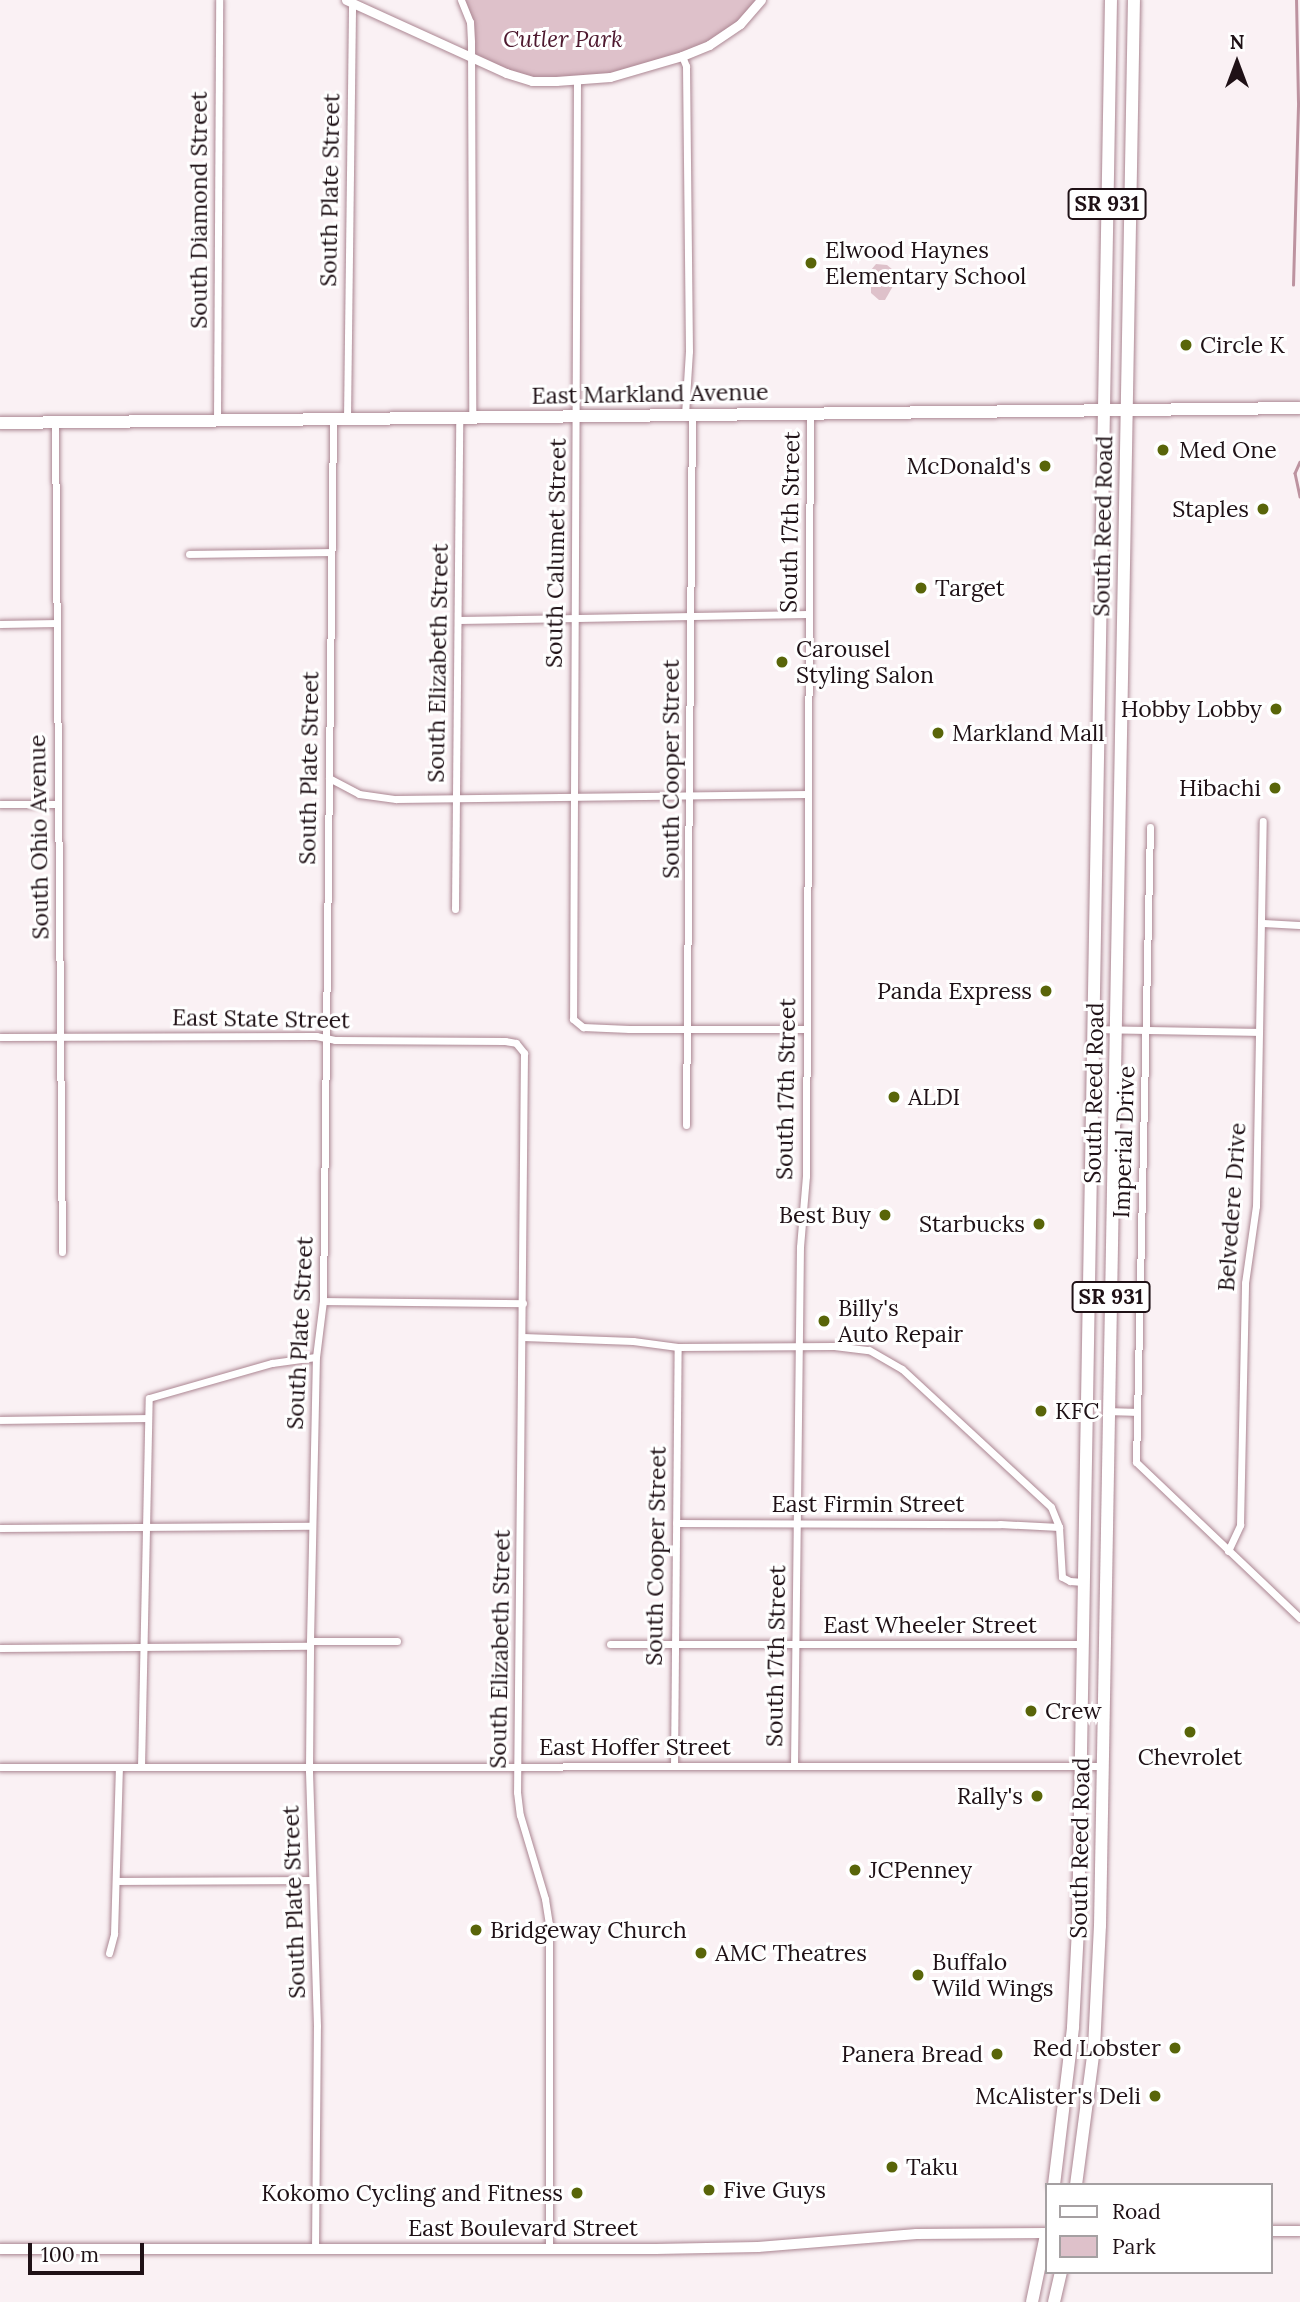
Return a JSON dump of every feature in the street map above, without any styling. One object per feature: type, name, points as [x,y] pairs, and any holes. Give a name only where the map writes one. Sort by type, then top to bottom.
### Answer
[{"type":"main road","name":"South Reed Road","points":[[1054,2183],[1073,2027],[1080,1764],[1111,0]]},
{"type":"main road","name":"South Reed Road","points":[[1076,2183],[1094,2048],[1101,1926],[1134,0]]},
{"type":"main road","name":"East Markland Avenue","points":[[0,424],[1126,408],[1300,408]]},
{"type":"main road","points":[[1272,2231],[1300,2231]]},
{"type":"main road","name":"East Boulevard Street","points":[[0,2249],[758,2247],[916,2234],[1044,2234]]},
{"type":"main road","points":[[1032,2302],[1044,2244]]},
{"type":"main road","points":[[1054,2302],[1061,2274]]},
{"type":"street","name":"South Diamond Street","points":[[217,421],[219,0]]},
{"type":"street","name":"South Elizabeth Street","points":[[455,909],[458,620],[466,418],[471,58],[470,22],[461,0]]},
{"type":"street","points":[[349,1],[471,58],[524,79],[577,80],[632,72],[709,45],[740,24],[761,0]]},
{"type":"street","name":"South Plate Street","points":[[347,419],[349,1]]},
{"type":"street","name":"South Cooper Street","points":[[682,56],[686,66],[691,616],[686,1125]]},
{"type":"street","name":"South Calumet Street","points":[[577,80],[577,416],[571,1012],[576,1024],[617,1029],[688,1029]]},
{"type":"street","name":"South 17th Street","points":[[794,1766],[801,1214],[806,1176],[810,412]]},
{"type":"street","name":"South Plate Street","points":[[315,2249],[317,2026],[309,1768],[310,1643],[316,1357],[323,1301],[333,419]]},
{"type":"street","name":"South Ohio Avenue","points":[[55,423],[62,1252]]},
{"type":"street","points":[[189,554],[331,552]]},
{"type":"street","points":[[458,620],[808,614]]},
{"type":"street","points":[[0,624],[57,623]]},
{"type":"street","points":[[329,778],[374,798],[808,794]]},
{"type":"street","points":[[0,804],[58,804]]},
{"type":"street","name":"Belvedere Drive","points":[[1228,1551],[1240,1525],[1245,1283],[1258,1167],[1263,821]]},
{"type":"street","name":"Imperial Drive","points":[[1150,827],[1136,1459],[1142,1471],[1228,1551]]},
{"type":"street","points":[[1262,923],[1300,925]]},
{"type":"street","points":[[688,1029],[806,1028]]},
{"type":"street","points":[[1093,1029],[1259,1032]]},
{"type":"street","name":"East State Street","points":[[0,1037],[505,1041],[519,1046]]},
{"type":"street","name":"South Elizabeth Street","points":[[519,1046],[525,1060],[517,1767],[520,1815],[545,1899],[549,1924],[550,2249]]},
{"type":"street","points":[[323,1301],[523,1303]]},
{"type":"street","points":[[523,1337],[633,1341],[678,1347],[862,1349],[886,1358],[938,1401],[1051,1507],[1059,1527],[1062,1577],[1083,1582]]},
{"type":"street","name":"South Cooper Street","points":[[674,1766],[678,1347]]},
{"type":"street","points":[[141,1767],[149,1398],[272,1363],[316,1357]]},
{"type":"street","points":[[1109,1412],[1136,1412]]},
{"type":"street","points":[[0,1420],[147,1418]]},
{"type":"street","name":"East Firmin Street","points":[[676,1523],[987,1524],[1059,1527]]},
{"type":"street","points":[[0,1528],[312,1526]]},
{"type":"street","points":[[1228,1551],[1300,1618]]},
{"type":"street","points":[[0,1648],[144,1648],[397,1641]]},
{"type":"street","name":"East Wheeler Street","points":[[610,1644],[1083,1644]]},
{"type":"street","name":"East Hoffer Street","points":[[0,1767],[1103,1766]]},
{"type":"street","points":[[109,1953],[114,1934],[117,1881],[119,1767]]},
{"type":"street","points":[[117,1881],[312,1880]]},
{"type":"green space","name":"Cutler Park","points":[[461,0],[761,0],[724,36],[632,72],[532,81],[471,58],[471,42]]},
{"type":"green space","points":[[876,264],[887,265],[893,270],[893,286],[885,300],[879,300],[871,293],[871,270]]},
{"type":"waterway","points":[[1293,285],[1298,102],[1296,0]]},
{"type":"waterway","points":[[1300,462],[1295,473],[1300,496]]},
{"type":"place","name":"Elwood Haynes Elementary School","points":[[811,263]]},
{"type":"place","name":"Circle K","points":[[1186,345]]},
{"type":"place","name":"Med One","points":[[1163,450]]},
{"type":"place","name":"McDonald's","points":[[1045,466]]},
{"type":"place","name":"Staples","points":[[1263,509]]},
{"type":"place","name":"Target","points":[[921,588]]},
{"type":"place","name":"Carousel Styling Salon","points":[[782,662]]},
{"type":"place","name":"Hobby Lobby","points":[[1276,709]]},
{"type":"place","name":"Markland Mall","points":[[938,733]]},
{"type":"place","name":"Hibachi","points":[[1275,788]]},
{"type":"place","name":"Panda Express","points":[[1046,991]]},
{"type":"place","name":"ALDI","points":[[894,1097]]},
{"type":"place","name":"Best Buy","points":[[885,1215]]},
{"type":"place","name":"Starbucks","points":[[1039,1224]]},
{"type":"place","name":"Billy's Auto Repair","points":[[824,1321]]},
{"type":"place","name":"KFC","points":[[1041,1411]]},
{"type":"place","name":"Crew","points":[[1031,1711]]},
{"type":"place","name":"Chevrolet","points":[[1190,1732]]},
{"type":"place","name":"Rally's","points":[[1037,1796]]},
{"type":"place","name":"JCPenney","points":[[855,1870]]},
{"type":"place","name":"Bridgeway Church","points":[[476,1930]]},
{"type":"place","name":"AMC Theatres","points":[[701,1953]]},
{"type":"place","name":"Buffalo Wild Wings","points":[[918,1975]]},
{"type":"place","name":"Red Lobster","points":[[1175,2048]]},
{"type":"place","name":"Panera Bread","points":[[997,2054]]},
{"type":"place","name":"McAlister's Deli","points":[[1155,2096]]},
{"type":"place","name":"Taku","points":[[892,2167]]},
{"type":"place","name":"Five Guys","points":[[709,2190]]},
{"type":"place","name":"Kokomo Cycling and Fitness","points":[[577,2193]]}]
